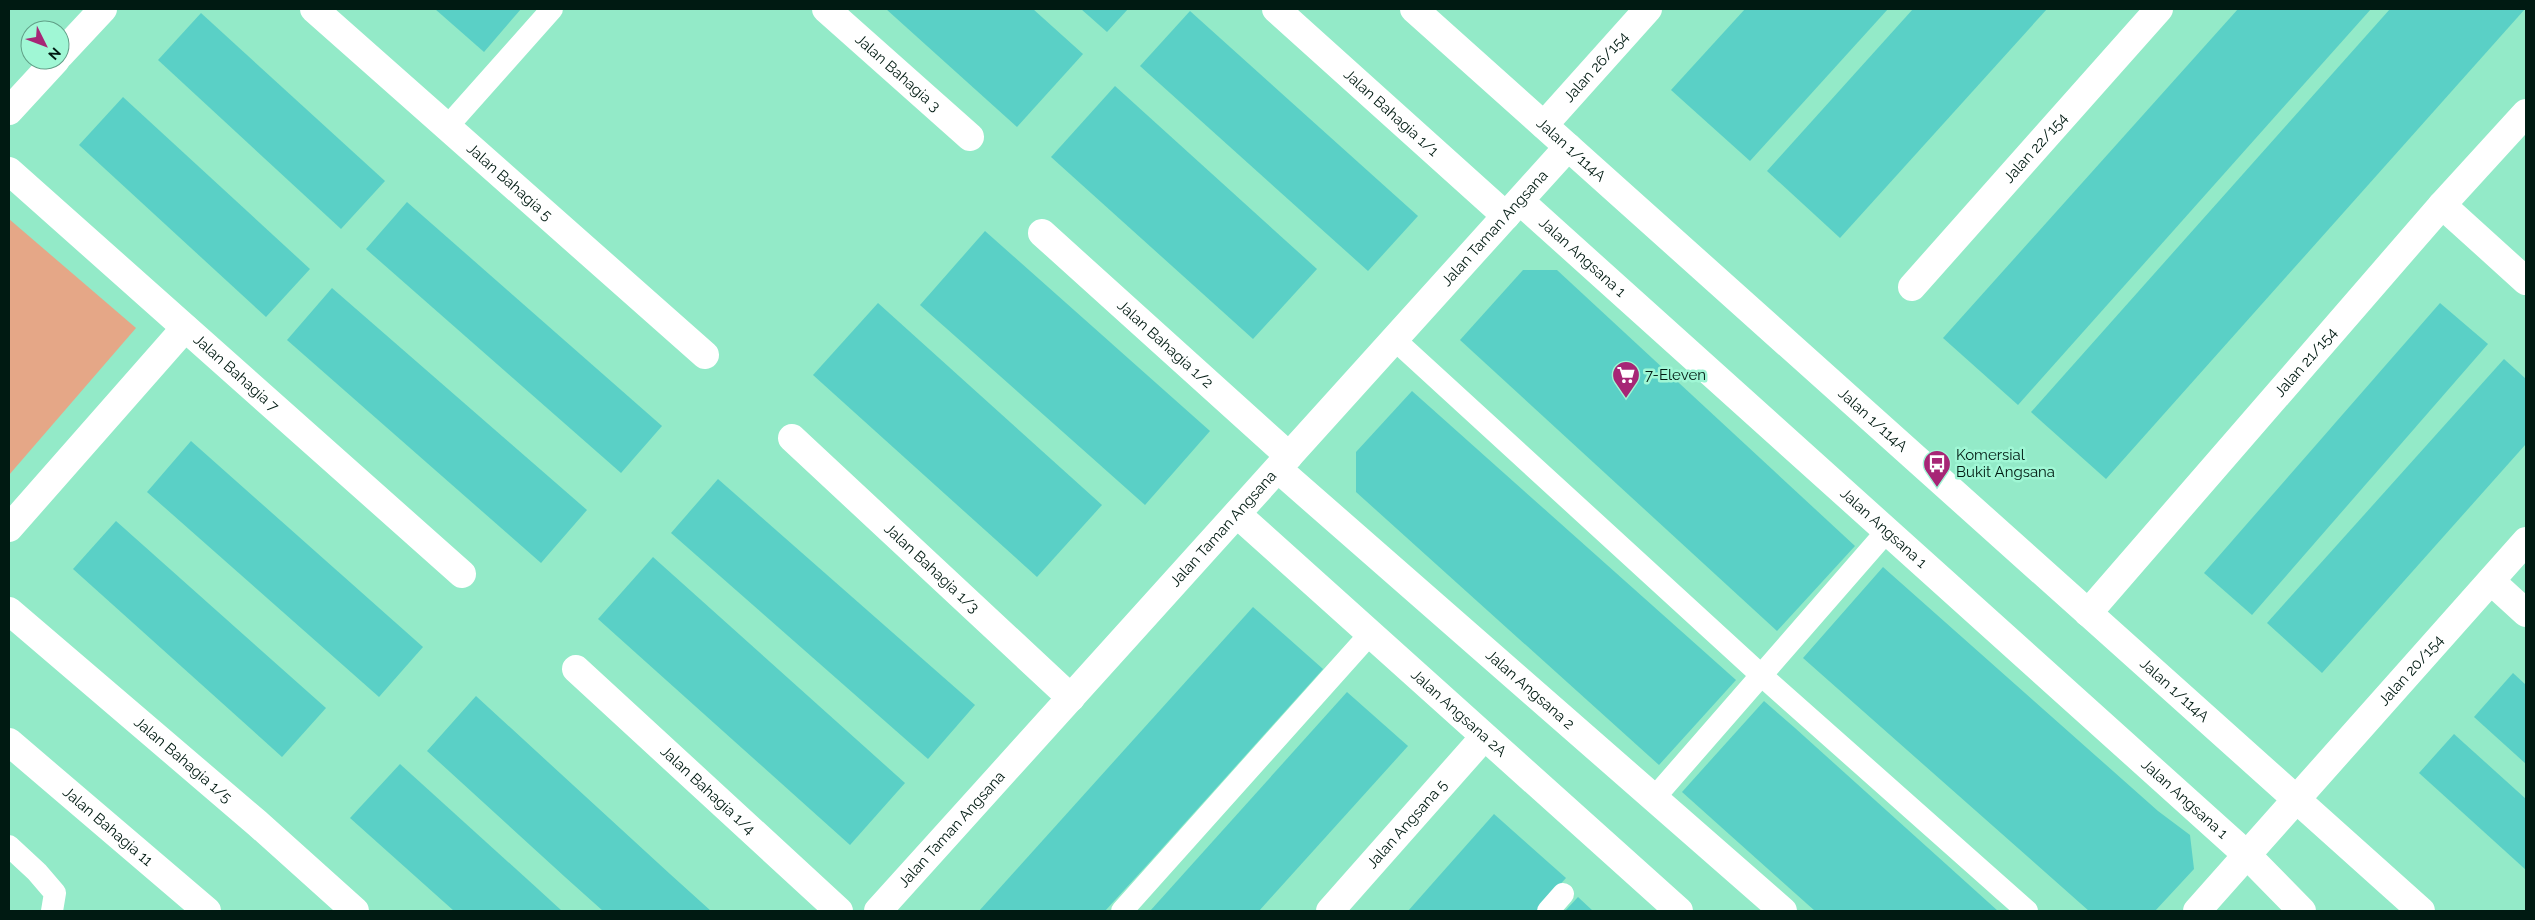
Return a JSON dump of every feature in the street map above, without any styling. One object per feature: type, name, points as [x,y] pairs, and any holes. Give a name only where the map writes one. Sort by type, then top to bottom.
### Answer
[{"type":"street","points":[[70,44],[103,9]]},
{"type":"street","name":"Jalan Bahagia 5","points":[[314,9],[704,355]]},
{"type":"street","name":"Jalan Bahagia 3","points":[[826,9],[970,137]]},
{"type":"street","name":"Jalan Bahagia 1/1","points":[[1276,9],[1513,208]]},
{"type":"street","name":"Jalan 1/114A","points":[[1414,9],[2421,911]]},
{"type":"street","name":"Jalan 26/154","points":[[1544,125],[1648,9]]},
{"type":"street","name":"Jalan 22/154","points":[[1912,287],[2159,9]]},
{"type":"street","points":[[9,111],[47,70]]},
{"type":"street","name":"Jalan 21/154","points":[[2088,612],[2442,205],[2526,113]]},
{"type":"street","name":"Jalan Taman Angsana","points":[[878,911],[1568,147]]},
{"type":"street","name":"Jalan Bahagia 7","points":[[9,171],[462,574]]},
{"type":"street","points":[[2442,205],[2526,282]]},
{"type":"street","name":"Jalan Angsana 1","points":[[1513,208],[1887,531],[2246,855],[2302,911]]},
{"type":"street","name":"Jalan Bahagia 1/2","points":[[1042,233],[1284,462]]},
{"type":"street","points":[[9,528],[185,328]]},
{"type":"street","name":"Jalan Bahagia 1/3","points":[[792,438],[1070,698]]},
{"type":"street","name":"Jalan Angsana 2","points":[[1284,462],[1654,797],[1783,911]]},
{"type":"street","name":"Jalan Angsana 2A","points":[[1237,514],[1679,911]]},
{"type":"street","name":"Jalan 20/154","points":[[2197,911],[2526,541]]},
{"type":"street","points":[[2491,581],[2526,613]]},
{"type":"street","name":"Jalan Bahagia 1/5","points":[[9,611],[257,823],[355,911]]},
{"type":"street","name":"Jalan Bahagia 1/4","points":[[576,669],[839,911]]},
{"type":"street","name":"Jalan Angsana 5","points":[[1330,911],[1484,737]]},
{"type":"street","name":"Jalan Bahagia 11","points":[[9,742],[207,911]]},
{"type":"lane","points":[[447,127],[552,9]]},
{"type":"lane","points":[[1395,340],[1761,675],[2027,911]]},
{"type":"lane","points":[[1654,797],[1887,531]]},
{"type":"lane","points":[[1122,911],[1370,634]]},
{"type":"lane","points":[[9,846],[37,872],[55,893],[52,911]]},
{"type":"lane","points":[[1548,911],[1563,894]]},
{"type":"shaded area","points":[[9,219],[136,328],[9,475]]},
{"type":"building","points":[[435,9],[521,9],[484,52]]},
{"type":"building","points":[[886,9],[1033,9],[1083,54],[1017,127]]},
{"type":"building","points":[[1081,9],[1128,9],[1107,32]]},
{"type":"building","points":[[1745,9],[1888,9],[1750,161],[1671,90]]},
{"type":"building","points":[[1913,9],[2047,9],[1840,238],[1767,171]]},
{"type":"building","points":[[2238,9],[2371,9],[2018,405],[1943,338]]},
{"type":"building","points":[[2390,9],[2525,9],[2106,479],[2031,412]]},
{"type":"building","points":[[1190,11],[1418,216],[1368,271],[1140,66]]},
{"type":"building","points":[[201,13],[385,181],[341,229],[158,60]]},
{"type":"building","points":[[1115,86],[1317,269],[1253,339],[1051,157]]},
{"type":"building","points":[[123,97],[310,269],[266,317],[79,145]]},
{"type":"building","points":[[407,202],[662,426],[621,473],[366,249]]},
{"type":"building","points":[[985,231],[1210,431],[1145,505],[920,305]]},
{"type":"building","points":[[1523,270],[1557,270],[1855,546],[1777,631],[1460,340]]},
{"type":"building","points":[[332,288],[587,510],[541,563],[287,340]]},
{"type":"building","points":[[878,303],[1102,505],[1037,577],[813,375]]},
{"type":"building","points":[[2440,303],[2488,344],[2252,615],[2204,573]]},
{"type":"building","points":[[2504,359],[2526,379],[2526,444],[2322,673],[2267,623]]},
{"type":"building","points":[[1412,391],[1736,680],[1659,765],[1356,492],[1356,452]]},
{"type":"building","points":[[191,441],[423,647],[379,697],[147,492]]},
{"type":"building","points":[[718,479],[975,705],[928,759],[671,533]]},
{"type":"building","points":[[116,521],[326,708],[282,757],[73,569]]},
{"type":"building","points":[[653,557],[905,783],[850,845],[598,619]]},
{"type":"building","points":[[1883,567],[2158,811],[2190,835],[2194,869],[2155,911],[2089,911],[1803,658]]},
{"type":"building","points":[[1253,607],[1323,669],[1148,864],[1105,911],[979,911]]},
{"type":"building","points":[[2513,673],[2526,685],[2526,764],[2474,717]]},
{"type":"building","points":[[1347,692],[1408,746],[1259,911],[1150,911]]},
{"type":"building","points":[[476,696],[711,911],[603,911],[427,751]]},
{"type":"building","points":[[1764,701],[1998,911],[1815,911],[1682,792]]},
{"type":"building","points":[[2454,734],[2526,799],[2526,870],[2419,773]]},
{"type":"building","points":[[400,764],[562,911],[454,911],[350,818]]},
{"type":"building","points":[[1494,814],[1566,878],[1536,911],[1408,911]]},
{"type":"building","points":[[1578,897],[1593,911],[1565,911]]},
{"type":"place","name":"7-Eleven","points":[[1626,399]]},
{"type":"place","name":"Komersial Bukit Angsana","points":[[1937,488]]}]
